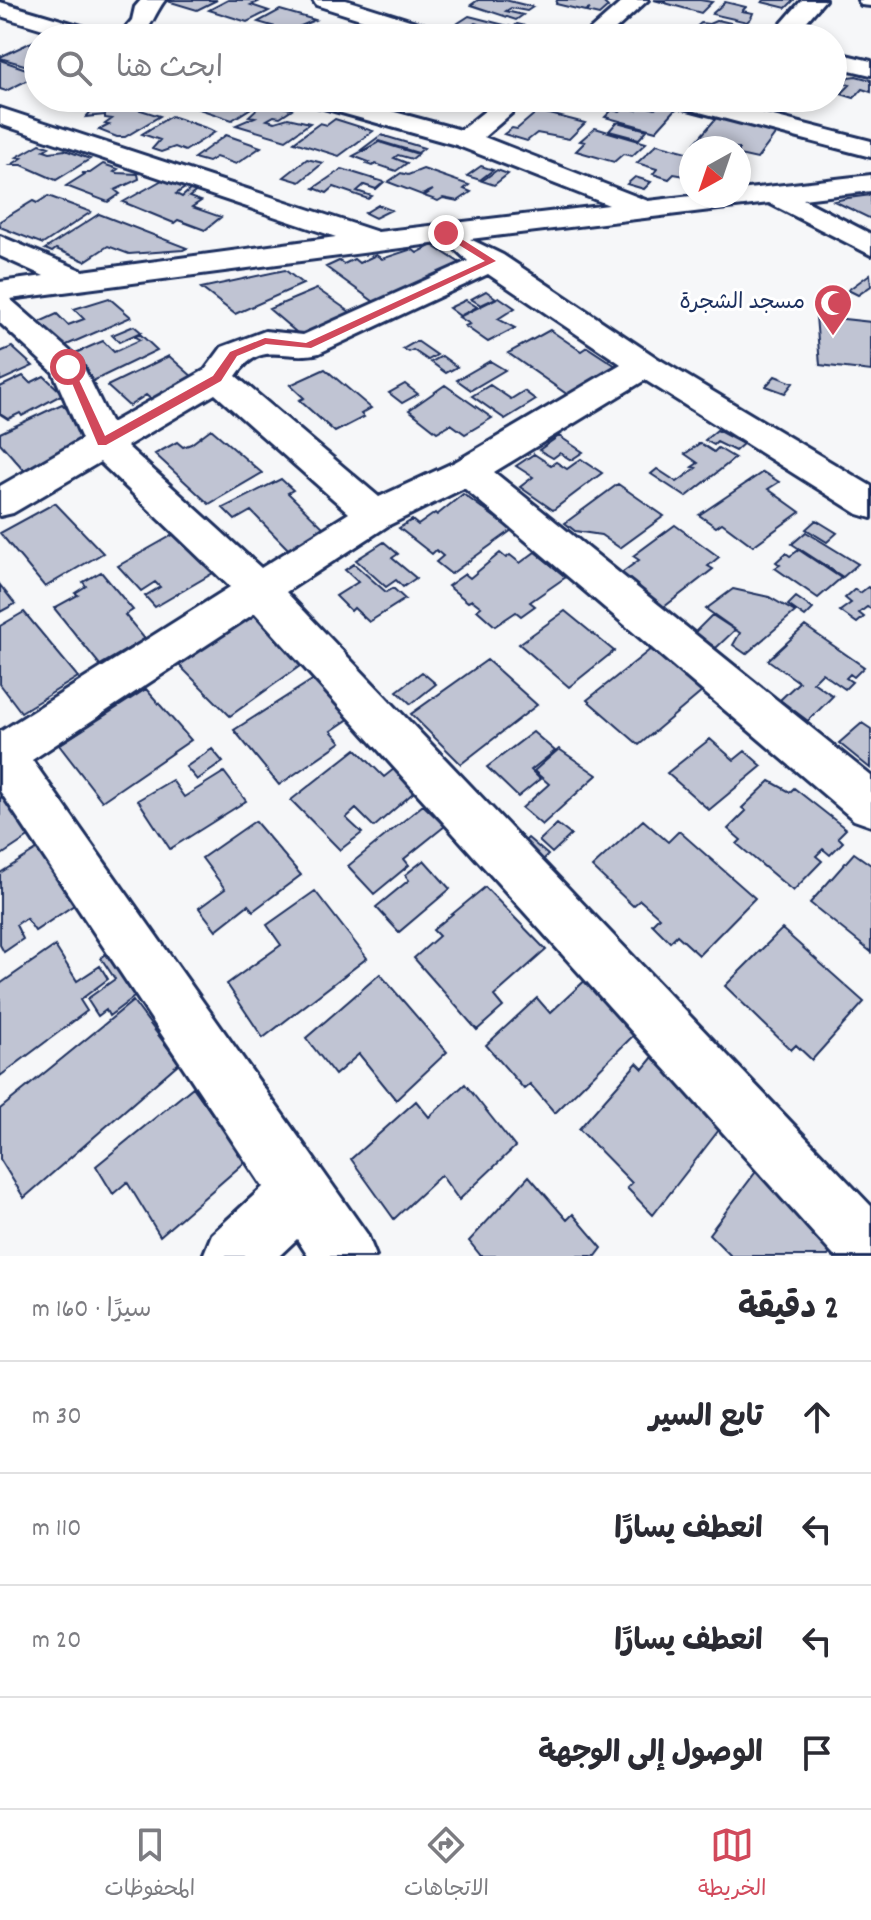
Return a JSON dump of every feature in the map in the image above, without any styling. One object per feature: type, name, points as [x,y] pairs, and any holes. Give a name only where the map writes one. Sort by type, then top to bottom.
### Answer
[{"type":"street","points":[[141,24],[146,7],[154,0]]},
{"type":"street","points":[[325,0],[400,24]]},
{"type":"street","points":[[609,24],[637,0]]},
{"type":"street","points":[[793,24],[814,0]]},
{"type":"street","points":[[0,9],[50,24]]},
{"type":"street","points":[[847,62],[871,68]]},
{"type":"street","points":[[0,145],[11,130],[11,112],[376,241]]},
{"type":"street","points":[[366,112],[465,139],[647,210]]},
{"type":"street","points":[[465,139],[499,112]]},
{"type":"street","points":[[750,112],[871,149]]},
{"type":"street","points":[[0,291],[376,241],[871,183]]},
{"type":"street","points":[[776,196],[871,246]]},
{"type":"street","points":[[446,233],[645,365],[871,504]]},
{"type":"street","points":[[0,245],[80,280]]},
{"type":"street","points":[[0,503],[217,378],[234,354],[265,341],[307,346],[492,261]]},
{"type":"street","points":[[0,306],[68,367],[102,443],[257,588],[871,1251]]},
{"type":"street","points":[[345,1256],[1,755],[375,515],[468,471],[645,365]]},
{"type":"street","points":[[217,378],[375,515]]},
{"type":"street","points":[[468,471],[871,805]]},
{"type":"street","points":[[234,1256],[300,1194]]},
{"type":"building","points":[[164,0],[217,0],[197,10]]},
{"type":"building","points":[[228,0],[252,0],[258,2],[251,5],[269,11],[247,22],[209,10]]},
{"type":"building","points":[[478,0],[505,0],[533,7],[527,11],[511,8],[506,11],[523,15],[516,20],[471,5]]},
{"type":"building","points":[[557,0],[601,0],[608,7],[599,15],[586,12],[590,9],[585,11],[556,4]]},
{"type":"building","points":[[654,0],[700,0],[712,2],[701,13]]},
{"type":"building","points":[[794,0],[786,8],[762,2]]},
{"type":"building","points":[[725,2],[746,7],[742,11],[753,13],[751,18],[747,22],[712,14]]},
{"type":"building","points":[[280,10],[315,20],[306,24],[258,22]]},
{"type":"building","points":[[469,16],[500,24],[475,23],[457,24]]},
{"type":"building","points":[[718,20],[735,24],[709,24]]},
{"type":"building","points":[[24,46],[24,65],[0,57]]},
{"type":"building","points":[[0,60],[24,68],[24,82],[6,91],[0,89]]},
{"type":"building","points":[[848,77],[871,80],[871,92],[862,89],[854,98],[847,96],[850,85],[847,84]]},
{"type":"building","points":[[90,112],[147,112],[160,116],[125,137],[99,130],[109,125],[105,124],[112,119],[105,118],[105,115],[86,117]]},
{"type":"building","points":[[208,112],[245,112],[232,120]]},
{"type":"building","points":[[253,112],[288,112],[267,120],[275,122],[288,118],[310,123],[286,140],[236,125],[255,117],[249,116]]},
{"type":"building","points":[[537,112],[585,123],[569,139],[537,133],[527,141],[504,134],[512,128],[517,129]]},
{"type":"building","points":[[610,112],[673,112],[656,131],[605,117]]},
{"type":"building","points":[[171,116],[215,132],[185,151],[175,147],[161,152],[152,149],[160,140],[142,134]]},
{"type":"building","points":[[717,117],[777,132],[757,159],[751,158],[751,136],[701,136]]},
{"type":"building","points":[[335,119],[373,131],[339,156],[294,142],[320,123],[327,125]]},
{"type":"building","points":[[617,122],[647,130],[639,139],[609,131]]},
{"type":"building","points":[[595,128],[646,143],[632,156],[623,154],[614,162],[576,151],[585,142],[580,141]]},
{"type":"building","points":[[226,135],[261,147],[236,164],[216,157],[208,162],[194,158]]},
{"type":"building","points":[[381,135],[424,148],[418,153],[379,141],[365,151],[361,150]]},
{"type":"building","points":[[379,142],[418,154],[412,159],[398,155],[394,158],[407,163],[396,171],[366,164],[369,162],[353,156]]},
{"type":"building","points":[[40,144],[49,147],[44,150],[50,152],[65,150],[90,159],[56,180],[22,165],[11,165],[22,158],[17,157]]},
{"type":"building","points":[[657,144],[679,150],[679,175],[674,174],[669,179],[653,174],[657,169],[637,163]]},
{"type":"building","points":[[307,159],[323,163],[300,182],[284,177]]},
{"type":"building","points":[[103,164],[118,169],[114,172],[117,173],[138,174],[139,179],[115,190],[120,194],[108,202],[66,186],[85,174],[82,173],[90,173]]},
{"type":"building","points":[[481,166],[493,170],[480,180],[467,176]]},
{"type":"building","points":[[342,169],[384,182],[376,189],[364,185],[357,191],[372,196],[368,199],[334,187],[327,193],[314,188]]},
{"type":"building","points":[[423,169],[469,185],[464,189],[471,192],[458,201],[443,198],[438,201],[424,196],[433,190],[422,195],[388,182],[401,173],[408,175]]},
{"type":"building","points":[[497,170],[508,174],[494,185],[482,181]]},
{"type":"building","points":[[635,177],[651,182],[644,189],[627,184]]},
{"type":"building","points":[[164,179],[184,186],[176,194],[182,197],[192,188],[198,190],[189,197],[201,201],[192,207],[221,217],[205,230],[178,220],[174,223],[123,202]]},
{"type":"building","points":[[871,195],[871,219],[834,201],[848,198]]},
{"type":"building","points":[[48,196],[91,212],[43,244],[0,227],[0,221],[33,201],[37,203]]},
{"type":"building","points":[[378,205],[391,210],[375,218],[365,213]]},
{"type":"building","points":[[99,214],[187,248],[129,254],[108,246],[85,261],[56,249],[52,252],[45,249]]},
{"type":"building","points":[[432,245],[460,263],[377,304],[326,267],[354,259],[359,263],[376,255],[382,259],[412,249],[417,253]]},
{"type":"building","points":[[285,270],[303,284],[235,314],[201,288]]},
{"type":"building","points":[[870,274],[871,286],[858,295],[848,290]]},
{"type":"building","points":[[317,289],[353,314],[302,337],[269,309]]},
{"type":"building","points":[[486,291],[496,298],[481,305],[471,299]]},
{"type":"building","points":[[499,297],[515,308],[498,319],[515,328],[488,342],[465,326],[470,324],[459,317]]},
{"type":"building","points":[[109,298],[131,317],[62,347],[37,323],[57,314],[68,325],[84,319],[74,309]]},
{"type":"building","points":[[466,300],[477,307],[460,316],[449,308]]},
{"type":"building","points":[[816,316],[871,322],[871,371],[820,365]]},
{"type":"building","points":[[134,326],[141,332],[119,342],[112,335]]},
{"type":"building","points":[[550,330],[581,351],[587,347],[616,366],[611,370],[614,372],[571,397],[508,353]]},
{"type":"building","points":[[140,334],[157,350],[91,382],[82,373],[88,370],[85,367],[79,370],[66,357],[103,341],[114,352],[140,340],[135,337]]},
{"type":"building","points":[[417,341],[437,355],[428,360],[413,350],[403,349]]},
{"type":"building","points":[[12,347],[33,366],[0,381],[0,352]]},
{"type":"building","points":[[169,356],[202,385],[159,406],[146,395],[129,406],[107,386]]},
{"type":"building","points":[[442,356],[457,367],[446,373],[431,362]]},
{"type":"building","points":[[490,361],[505,370],[471,390],[457,380]]},
{"type":"building","points":[[325,369],[371,408],[361,414],[364,417],[335,432],[299,400],[304,398],[290,385]]},
{"type":"building","points":[[23,376],[30,383],[44,376],[63,394],[22,416],[20,413],[8,419],[0,414],[0,387]]},
{"type":"building","points":[[775,376],[793,383],[785,393],[766,386]]},
{"type":"building","points":[[405,384],[418,394],[402,403],[389,393]]},
{"type":"building","points":[[445,385],[492,418],[465,434],[451,424],[437,432],[409,410]]},
{"type":"building","points":[[490,385],[511,399],[524,391],[536,400],[505,419],[472,396]]},
{"type":"building","points":[[62,404],[94,436],[24,470],[0,443],[0,433]]},
{"type":"building","points":[[211,429],[262,473],[209,504],[155,454],[177,442],[183,447],[191,444]]},
{"type":"building","points":[[717,430],[743,444],[735,451],[705,440]]},
{"type":"building","points":[[559,436],[583,452],[571,460],[560,453],[553,458],[539,450]]},
{"type":"building","points":[[700,443],[714,452],[718,448],[735,458],[686,497],[651,474],[657,469],[677,482],[696,468],[692,467],[698,463],[685,454]]},
{"type":"building","points":[[534,454],[551,465],[556,462],[567,469],[581,459],[602,473],[553,510],[520,487],[533,477],[516,466]]},
{"type":"building","points":[[763,472],[779,482],[768,489],[800,512],[753,546],[722,523],[716,527],[699,515]]},
{"type":"building","points":[[281,479],[293,490],[288,493],[328,532],[291,552],[251,511],[235,520],[223,508]]},
{"type":"building","points":[[618,484],[664,516],[620,548],[601,535],[575,531],[565,523]]},
{"type":"building","points":[[463,494],[512,530],[451,574],[436,562],[443,556],[436,550],[432,554],[399,528],[412,520],[418,525],[435,513],[437,515]]},
{"type":"building","points":[[55,503],[103,553],[45,587],[0,533]]},
{"type":"building","points":[[816,520],[837,533],[827,542],[806,529]]},
{"type":"building","points":[[675,525],[719,557],[708,566],[713,569],[664,607],[620,574],[639,560],[633,556]]},
{"type":"building","points":[[187,527],[225,566],[155,607],[145,596],[160,587],[155,582],[141,591],[118,566]]},
{"type":"building","points":[[806,532],[858,564],[843,577],[792,544]]},
{"type":"building","points":[[384,542],[398,554],[392,558],[416,578],[403,587],[396,580],[386,587],[356,560]]},
{"type":"building","points":[[799,550],[841,578],[818,598],[775,568],[780,565],[776,562],[786,553],[790,556]]},
{"type":"building","points":[[535,552],[566,577],[530,602],[535,606],[521,616],[516,612],[495,626],[477,610],[481,607],[472,600],[468,602],[448,586],[465,574],[470,578],[500,553],[506,558],[510,555],[520,563]]},
{"type":"building","points":[[354,564],[386,592],[393,588],[405,599],[369,622],[354,608],[351,611],[336,596],[358,582],[345,570]]},
{"type":"building","points":[[101,572],[133,610],[125,615],[145,639],[100,665],[54,608],[78,595],[75,593],[86,586],[83,582]]},
{"type":"building","points":[[0,585],[15,604],[0,612]]},
{"type":"building","points":[[868,587],[871,589],[871,609],[867,607],[859,613],[864,617],[857,623],[840,611],[851,603],[845,598],[855,589],[860,593]]},
{"type":"building","points":[[733,589],[769,597],[795,612],[746,654],[733,645],[740,633],[706,609]]},
{"type":"building","points":[[796,597],[813,609],[805,617],[788,605]]},
{"type":"building","points":[[261,607],[314,656],[230,716],[177,663]]},
{"type":"building","points":[[565,611],[614,651],[569,687],[519,644]]},
{"type":"building","points":[[24,612],[78,677],[21,712],[0,684],[0,626]]},
{"type":"building","points":[[712,615],[735,630],[716,648],[694,633]]},
{"type":"building","points":[[805,626],[864,667],[854,677],[850,674],[846,678],[852,682],[845,689],[822,673],[813,682],[833,696],[808,721],[780,700],[799,682],[768,660]]},
{"type":"building","points":[[651,649],[703,691],[639,745],[587,700]]},
{"type":"building","points":[[487,660],[537,705],[461,764],[411,714]]},
{"type":"building","points":[[422,672],[436,684],[411,704],[397,691]]},
{"type":"building","points":[[320,675],[356,714],[331,731],[341,742],[279,785],[234,730]]},
{"type":"building","points":[[146,689],[191,740],[102,801],[59,745]]},
{"type":"building","points":[[862,723],[871,729],[871,769],[839,743]]},
{"type":"building","points":[[533,732],[555,751],[531,770],[540,779],[518,797],[487,767]]},
{"type":"building","points":[[710,739],[734,760],[745,751],[762,766],[709,810],[667,773]]},
{"type":"building","points":[[212,749],[223,762],[197,780],[186,767]]},
{"type":"building","points":[[356,749],[384,777],[405,760],[428,780],[374,827],[356,809],[346,818],[362,833],[340,850],[291,800]]},
{"type":"building","points":[[559,749],[597,775],[542,825],[522,808],[549,784],[534,771]]},
{"type":"building","points":[[0,768],[45,826],[0,856]]},
{"type":"building","points":[[224,772],[246,801],[170,849],[138,800],[172,780],[184,797]]},
{"type":"building","points":[[770,781],[790,792],[794,788],[846,829],[838,837],[843,842],[830,855],[823,849],[816,856],[822,861],[793,891],[737,844],[741,840],[728,829],[746,811],[742,808]]},
{"type":"building","points":[[423,805],[445,826],[404,859],[409,865],[374,894],[348,866]]},
{"type":"building","points":[[643,820],[668,842],[679,831],[755,898],[699,955],[677,935],[670,942],[652,924],[659,917],[640,900],[633,906],[592,867]]},
{"type":"building","points":[[255,821],[301,875],[253,911],[248,905],[216,930],[199,908],[225,889],[202,858]]},
{"type":"building","points":[[557,824],[571,835],[552,853],[539,841]]},
{"type":"building","points":[[528,838],[548,855],[541,862],[522,844]]},
{"type":"building","points":[[38,849],[50,867],[61,860],[86,897],[35,931],[26,918],[16,925],[23,939],[4,952],[0,945],[0,873]]},
{"type":"building","points":[[854,853],[871,865],[871,952],[810,903]]},
{"type":"building","points":[[424,860],[450,889],[399,932],[376,907],[409,880],[405,875]]},
{"type":"building","points":[[485,887],[546,950],[494,996],[503,1007],[477,1030],[414,958],[439,936],[433,930]]},
{"type":"building","points":[[315,891],[367,958],[263,1038],[227,984],[281,945],[267,925]]},
{"type":"building","points":[[782,929],[864,1002],[812,1060],[796,1045],[791,1050],[725,986]]},
{"type":"building","points":[[55,946],[77,981],[100,966],[108,979],[80,1000],[87,1011],[0,1076],[0,984]]},
{"type":"building","points":[[114,948],[142,991],[109,1016],[106,1010],[98,1016],[87,999],[115,979],[101,958]]},
{"type":"building","points":[[380,974],[447,1052],[396,1100],[359,1054],[335,1075],[306,1038]]},
{"type":"building","points":[[591,975],[642,1027],[555,1113],[530,1084],[524,1089],[486,1045],[537,998],[550,1013]]},
{"type":"building","points":[[133,1001],[179,1063],[24,1198],[0,1159],[0,1109]]},
{"type":"building","points":[[667,1040],[722,1126],[653,1215],[627,1188],[632,1183],[579,1129],[637,1063],[643,1069]]},
{"type":"building","points":[[465,1084],[515,1147],[459,1200],[441,1175],[394,1219],[351,1159],[416,1101],[429,1117]]},
{"type":"building","points":[[193,1087],[213,1115],[220,1109],[237,1134],[230,1140],[245,1162],[160,1236],[127,1182],[113,1194],[96,1166]]},
{"type":"building","points":[[764,1161],[842,1235],[828,1256],[731,1256],[709,1234]]},
{"type":"building","points":[[529,1176],[567,1220],[573,1214],[602,1248],[596,1256],[481,1256],[469,1241]]},
{"type":"place","name":"مسجد الشجرة","points":[[833,337]]},
{"type":"route","points":[[68,367],[102,443],[217,378],[234,354],[265,341],[307,346],[492,261],[446,233]]}]
